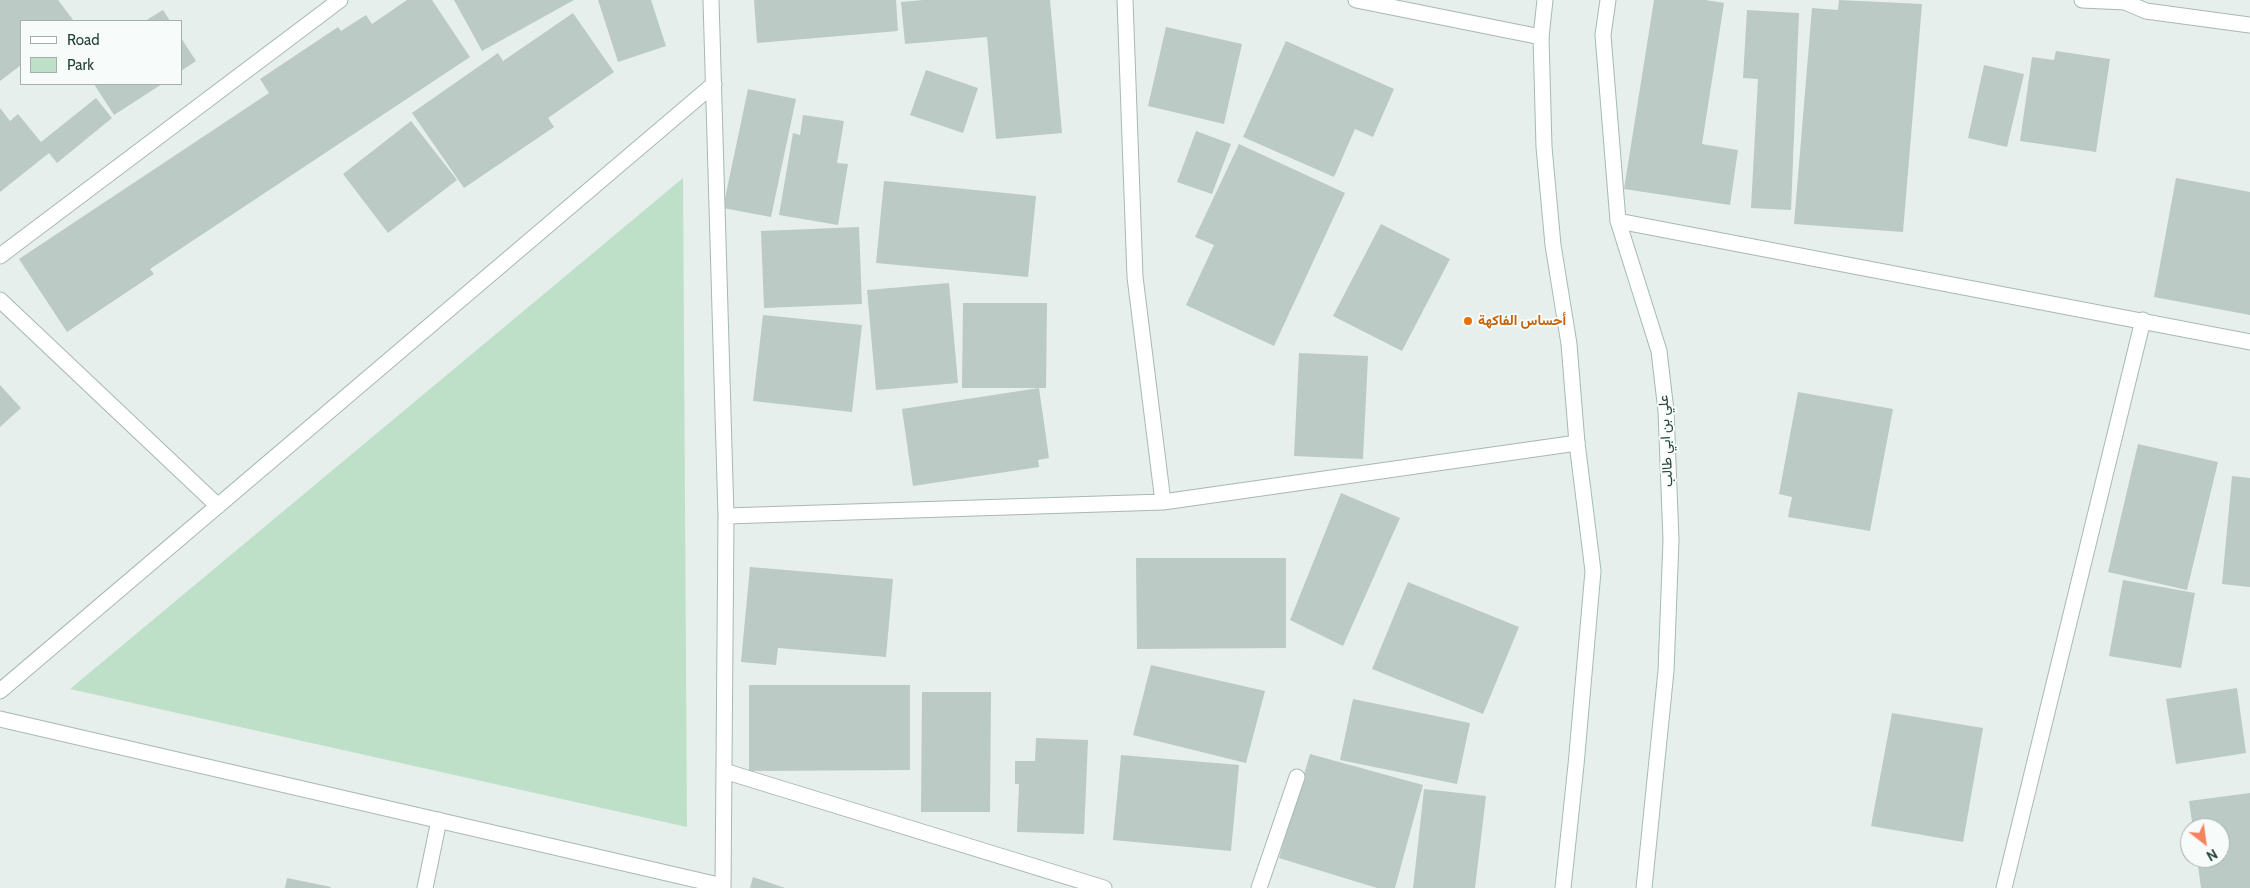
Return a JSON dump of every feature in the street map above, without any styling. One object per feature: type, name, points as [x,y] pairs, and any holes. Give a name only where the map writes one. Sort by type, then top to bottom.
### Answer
[{"type":"street","points":[[0,256],[340,0]]},
{"type":"street","points":[[0,719],[723,887],[726,516],[711,0]]},
{"type":"street","points":[[1126,0],[1135,277],[1163,502]]},
{"type":"street","points":[[1356,0],[1541,36]]},
{"type":"street","points":[[1545,0],[1541,36],[1544,147],[1553,245],[1569,344],[1577,443],[1593,571],[1563,888]]},
{"type":"street","name":"علي بن ابي طالب","points":[[1608,0],[1603,36],[1618,222],[1659,351],[1666,411],[1671,540],[1666,671],[1644,888]]},
{"type":"street","points":[[2082,0],[2125,2],[2146,11],[2250,24]]},
{"type":"street","points":[[0,690],[714,84]]},
{"type":"street","points":[[1618,222],[2143,320],[2250,342]]},
{"type":"street","points":[[0,300],[218,506]]},
{"type":"street","points":[[2004,888],[2143,320]]},
{"type":"street","points":[[726,516],[1163,502],[1577,443]]},
{"type":"street","points":[[724,771],[1104,888]]},
{"type":"street","points":[[1259,888],[1297,776]]},
{"type":"street","points":[[425,888],[439,820]]},
{"type":"green space","points":[[683,178],[687,827],[70,689]]},
{"type":"building","points":[[0,0],[58,0],[73,20],[20,20],[20,66],[0,81]]},
{"type":"building","points":[[407,0],[432,0],[470,57],[150,269],[154,274],[67,332],[19,259],[269,93],[260,79],[338,27],[341,31],[366,15],[372,24]]},
{"type":"building","points":[[454,0],[574,0],[482,51]]},
{"type":"building","points":[[598,0],[651,0],[666,46],[618,62]]},
{"type":"building","points":[[754,0],[896,0],[898,31],[757,43]]},
{"type":"building","points":[[923,0],[1050,0],[1062,133],[996,139],[987,37],[905,44],[901,2]]},
{"type":"building","points":[[1654,0],[1705,0],[1724,3],[1702,144],[1738,150],[1730,205],[1624,189]]},
{"type":"building","points":[[1839,0],[1922,4],[1903,232],[1794,224],[1812,8],[1838,10]]},
{"type":"building","points":[[163,10],[169,20],[147,20]]},
{"type":"building","points":[[1747,10],[1799,13],[1791,210],[1751,208],[1758,79],[1743,78]]},
{"type":"building","points":[[573,13],[614,72],[548,118],[554,127],[464,188],[412,113],[498,53],[503,61]]},
{"type":"building","points":[[1166,27],[1242,44],[1224,124],[1148,106]]},
{"type":"building","points":[[182,40],[196,61],[182,70]]},
{"type":"building","points":[[1286,41],[1394,89],[1373,137],[1355,129],[1334,177],[1243,137]]},
{"type":"building","points":[[2056,51],[2110,59],[2096,152],[2020,141],[2032,57],[2054,60]]},
{"type":"building","points":[[1984,65],[2024,74],[2007,147],[1968,138]]},
{"type":"building","points":[[926,70],[978,88],[963,133],[910,115]]},
{"type":"building","points":[[95,85],[160,85],[114,115]]},
{"type":"building","points":[[748,89],[796,99],[771,217],[723,208]]},
{"type":"building","points":[[96,98],[112,118],[57,163],[49,153],[0,192],[0,108],[10,121],[18,114],[41,142]]},
{"type":"building","points":[[803,115],[844,121],[837,163],[848,164],[838,225],[779,215],[793,133],[800,135]]},
{"type":"building","points":[[411,121],[457,180],[388,233],[343,174]]},
{"type":"building","points":[[1196,131],[1231,144],[1212,194],[1177,182]]},
{"type":"building","points":[[1239,144],[1345,193],[1274,346],[1186,305],[1214,245],[1195,237]]},
{"type":"building","points":[[2176,178],[2250,192],[2250,315],[2154,297]]},
{"type":"building","points":[[884,181],[1036,196],[1028,277],[876,263]]},
{"type":"building","points":[[1381,224],[1450,259],[1402,351],[1333,316]]},
{"type":"building","points":[[859,227],[862,304],[764,308],[761,231]]},
{"type":"building","points":[[949,283],[958,383],[876,390],[867,290]]},
{"type":"building","points":[[963,303],[1047,303],[1046,388],[962,388]]},
{"type":"building","points":[[763,315],[862,325],[852,412],[753,401]]},
{"type":"building","points":[[1299,353],[1368,356],[1363,459],[1294,456]]},
{"type":"building","points":[[0,385],[21,408],[0,427]]},
{"type":"building","points":[[1039,388],[1049,458],[1038,460],[1039,467],[913,486],[902,409]]},
{"type":"building","points":[[1798,392],[1893,409],[1870,531],[1788,517],[1792,497],[1779,494]]},
{"type":"building","points":[[2138,444],[2218,462],[2187,590],[2108,572]]},
{"type":"building","points":[[2232,476],[2250,478],[2250,587],[2222,584]]},
{"type":"building","points":[[1341,493],[1400,518],[1343,646],[1290,620]]},
{"type":"building","points":[[1136,558],[1286,558],[1286,648],[1137,649]]},
{"type":"building","points":[[750,567],[893,579],[886,657],[778,648],[776,665],[741,662]]},
{"type":"building","points":[[2123,580],[2195,593],[2181,668],[2109,656]]},
{"type":"building","points":[[1408,582],[1519,627],[1483,714],[1372,669]]},
{"type":"building","points":[[1151,665],[1265,691],[1246,763],[1133,735]]},
{"type":"building","points":[[749,685],[910,685],[910,770],[749,771]]},
{"type":"building","points":[[2237,688],[2246,753],[2176,764],[2166,699]]},
{"type":"building","points":[[922,692],[991,692],[990,812],[921,812]]},
{"type":"building","points":[[1353,699],[1470,723],[1457,784],[1340,760]]},
{"type":"building","points":[[1892,713],[1983,728],[1963,842],[1871,826]]},
{"type":"building","points":[[1036,738],[1088,740],[1084,834],[1017,832],[1019,784],[1015,784],[1015,761],[1035,761]]},
{"type":"building","points":[[1310,754],[1423,785],[1395,888],[1377,888],[1279,858]]},
{"type":"building","points":[[1121,755],[1239,765],[1231,851],[1113,840]]},
{"type":"building","points":[[1424,789],[1486,796],[1475,888],[1413,888]]},
{"type":"building","points":[[2250,793],[2250,888],[2201,888],[2198,868],[2230,868],[2230,818],[2192,818],[2189,801]]},
{"type":"building","points":[[753,877],[785,888],[750,888]]},
{"type":"building","points":[[287,878],[331,887],[285,888]]},
{"type":"place","name":"أحساس الفاكهة","points":[[1468,321]]}]
